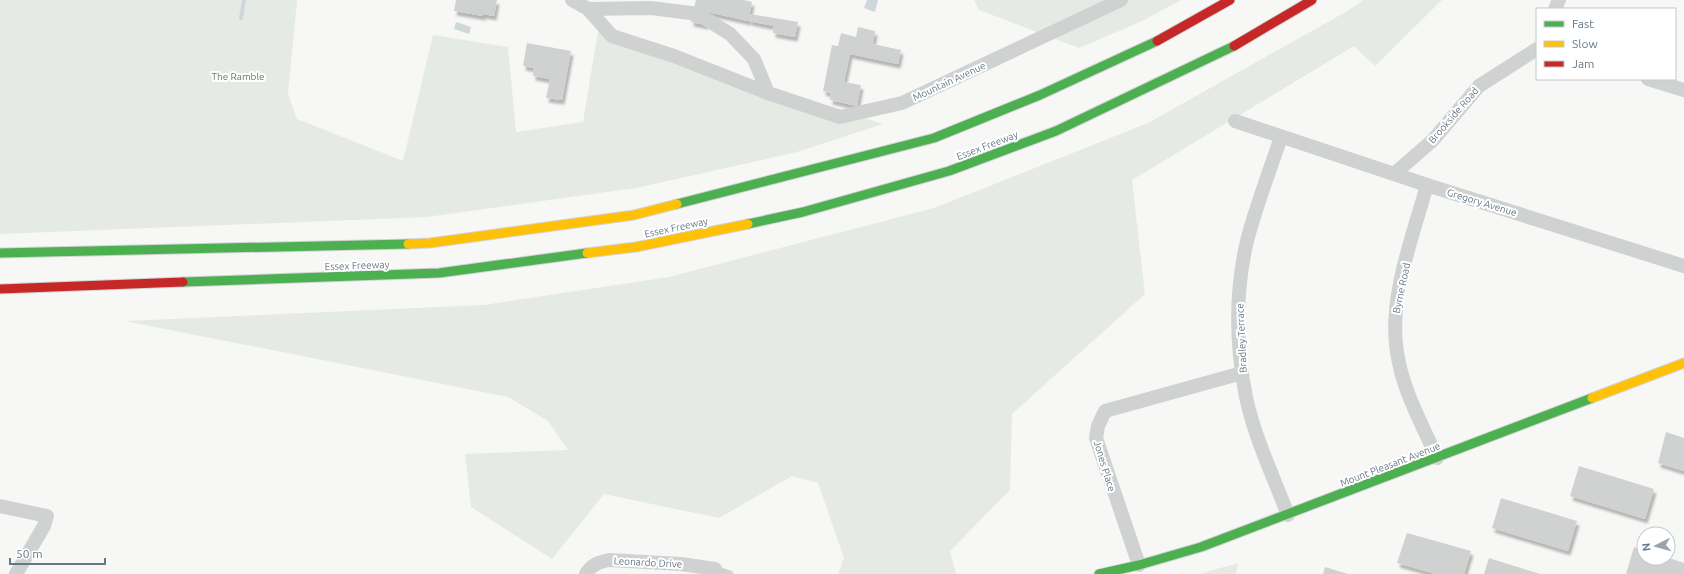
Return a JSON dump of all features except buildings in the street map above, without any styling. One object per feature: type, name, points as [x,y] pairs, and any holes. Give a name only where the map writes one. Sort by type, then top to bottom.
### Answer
[{"type":"main road","name":"Essex Freeway","points":[[0,253],[430,243],[634,215],[791,176],[934,138],[1040,95],[1156,41],[1230,0]]},
{"type":"main road","name":"Essex Freeway","points":[[0,290],[439,273],[636,247],[803,212],[949,171],[1056,131],[1238,44],[1312,0]]},
{"type":"main road","name":"Mount Pleasant Avenue","points":[[1099,574],[1139,565],[1201,547],[1684,363]]},
{"type":"street","name":"Mountain Avenue","points":[[572,0],[588,9],[612,36],[674,56],[768,93],[840,117],[902,102],[1121,0]]},
{"type":"street","points":[[588,9],[651,8],[698,14],[730,34],[754,59],[768,93]]},
{"type":"street","name":"Brookside Road","points":[[1394,174],[1433,140],[1479,86],[1536,50]]},
{"type":"street","points":[[1651,80],[1684,90]]},
{"type":"street","name":"Gregory Avenue","points":[[1235,121],[1427,185],[1684,266]]},
{"type":"street","name":"Bradley Terrace","points":[[1281,137],[1248,240],[1241,277],[1238,313],[1242,373],[1246,398],[1254,425],[1288,515]]},
{"type":"street","name":"Byrne Road","points":[[1427,185],[1402,274],[1394,315],[1396,352],[1405,386],[1437,458]]},
{"type":"street","name":"Jones Place","points":[[1139,565],[1096,438],[1098,426],[1105,411],[1242,373]]},
{"type":"street","points":[[0,506],[47,516],[44,526],[16,574]]},
{"type":"street","name":"Leonardo Drive","points":[[586,574],[592,566],[609,560],[681,564],[715,569]]},
{"type":"lane","points":[[715,569],[730,574]]},
{"type":"green space","name":"The Ramble","points":[[0,0],[297,0],[288,94],[297,119],[403,161],[433,35],[508,47],[516,132],[583,122],[598,31],[883,124],[797,152],[636,188],[427,217],[0,234]]},
{"type":"green space","points":[[974,0],[1181,0],[1142,21],[1079,48],[979,10]]},
{"type":"green space","points":[[1363,0],[1442,0],[1375,66],[1354,46],[1132,180],[1145,294],[1012,414],[1010,490],[950,551],[956,574],[838,574],[844,558],[818,483],[792,476],[719,518],[604,494],[552,559],[471,507],[465,454],[568,450],[548,421],[508,397],[125,321],[484,305],[669,277],[934,208],[1148,123],[1349,10]]},
{"type":"green space","points":[[1238,563],[1236,574],[1199,574]]},
{"type":"shaded area","points":[[867,0],[878,0],[875,12],[864,8]]},
{"type":"shaded area","points":[[456,22],[471,27],[469,34],[454,29]]},
{"type":"waterway","points":[[241,18],[244,0]]},
{"type":"traffic: fast","points":[[677,204],[934,138],[1040,95],[1157,41]]},
{"type":"traffic: fast","points":[[748,224],[803,212],[949,171],[1056,131],[1234,46]]},
{"type":"traffic: fast","points":[[0,253],[408,244]]},
{"type":"traffic: fast","points":[[183,282],[439,273],[587,253]]},
{"type":"traffic: fast","points":[[1099,574],[1139,565],[1201,547],[1592,398]]},
{"type":"traffic: slow","points":[[408,244],[430,243],[634,215],[677,204]]},
{"type":"traffic: slow","points":[[587,253],[636,247],[748,224]]},
{"type":"traffic: slow","points":[[1592,398],[1684,363]]},
{"type":"traffic: jam","points":[[1157,41],[1230,0]]},
{"type":"traffic: jam","points":[[1234,46],[1312,0]]},
{"type":"traffic: jam","points":[[0,289],[183,282]]}]
